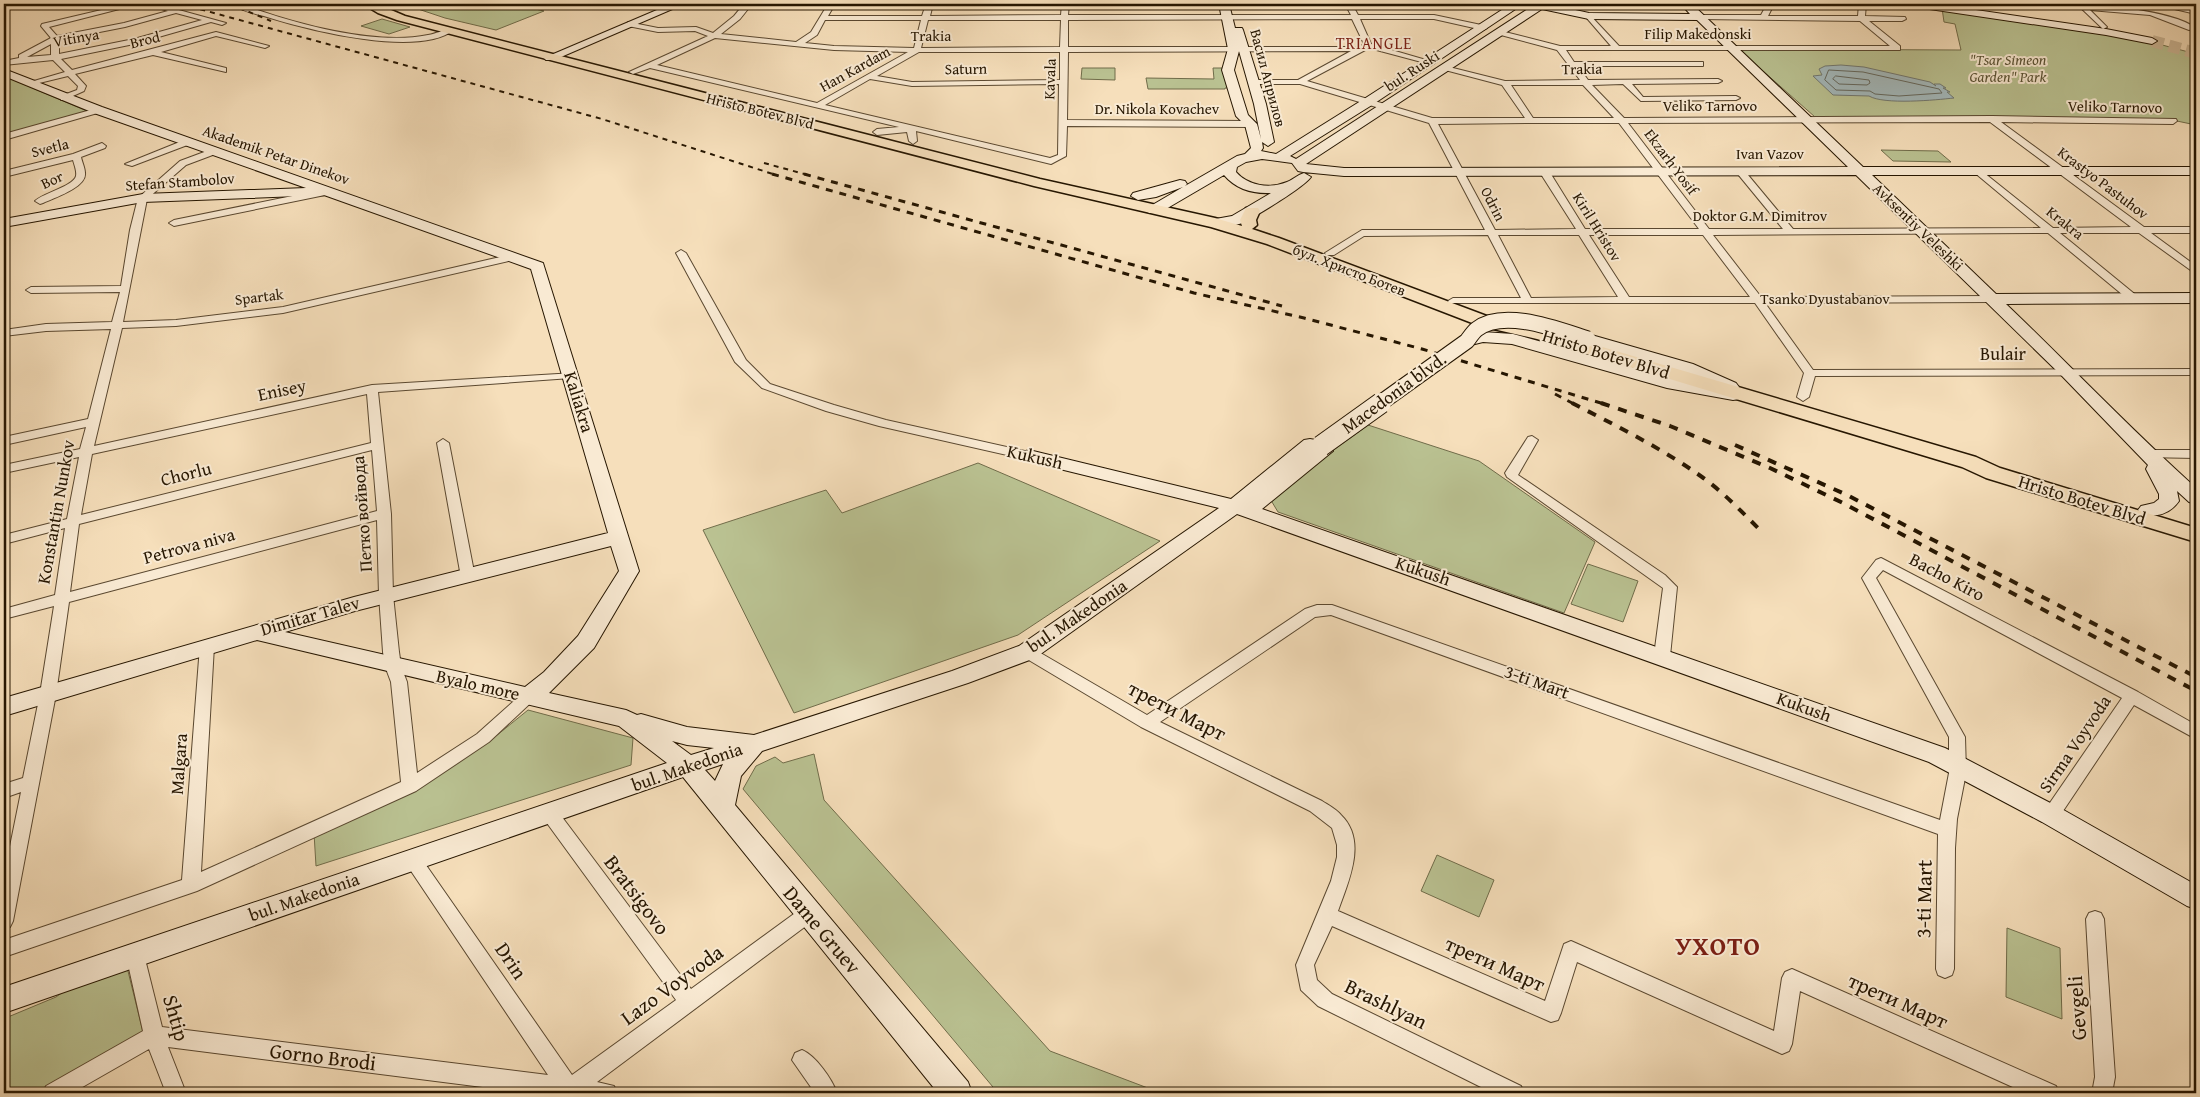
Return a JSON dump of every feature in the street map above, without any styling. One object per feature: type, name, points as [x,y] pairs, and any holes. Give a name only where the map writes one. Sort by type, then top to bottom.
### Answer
[{"type":"main road","name":"Hristo Botev Blvd","points":[[369,4],[389,14],[450,30],[1160,206]]},
{"type":"main road","name":"Hristo Botev Blvd","points":[[388,4],[412,14],[554,56],[634,72],[877,132],[912,135],[1138,196],[1160,206]]},
{"type":"main road","points":[[1160,206],[1246,219]]},
{"type":"main road","name":"бул. Христо Ботев","points":[[1160,206],[1273,241],[1486,322],[1542,335]]},
{"type":"main road","name":"Hristo Botev Blvd","points":[[1246,219],[1542,335],[1970,462],[1993,473],[2196,535]]},
{"type":"main road","name":"Hristo Botev Blvd","points":[[1970,462],[1994,464],[2196,524]]},
{"type":"street","points":[[64,98],[80,91],[82,86],[55,57],[55,39],[45,26],[135,4]]},
{"type":"street","points":[[150,4],[222,24]]},
{"type":"street","points":[[235,4],[301,25],[345,35],[423,39],[442,35],[450,30]]},
{"type":"street","points":[[554,56],[679,4]]},
{"type":"street","points":[[634,72],[715,36],[737,19],[748,4]]},
{"type":"street","points":[[798,44],[814,33],[831,4]]},
{"type":"street","name":"Han Kardam","points":[[817,106],[917,50],[929,4]]},
{"type":"street","name":"Kavala","points":[[1051,162],[1062,156],[1065,4]]},
{"type":"street","name":"Васил Априлов","points":[[1224,4],[1231,17],[1239,49],[1260,104],[1270,149],[1279,157]]},
{"type":"street","name":"Васил Априлов","points":[[1231,17],[1232,4]]},
{"type":"street","points":[[1300,82],[1365,47],[1349,4]]},
{"type":"street","name":"bul. Ruski","points":[[1279,157],[1368,102],[1518,4]]},
{"type":"street","points":[[1539,4],[1589,16],[1902,18]]},
{"type":"street","name":"bul. Ruski","points":[[1246,219],[1300,174],[1386,108],[1448,68],[1539,4]]},
{"type":"street","name":"Avksentiy Veleshki","points":[[1686,4],[1860,170],[2068,372],[2148,454],[2196,498]]},
{"type":"street","points":[[1763,18],[1770,4]]},
{"type":"street","points":[[1861,18],[1863,4]]},
{"type":"street","points":[[1922,4],[2154,40]]},
{"type":"street","points":[[1980,11],[1990,10],[1991,4]]},
{"type":"street","points":[[1991,4],[2000,15]]},
{"type":"street","points":[[2050,4],[2083,5],[2151,12],[2194,28]]},
{"type":"street","points":[[2151,12],[2158,4],[2196,12]]},
{"type":"street","points":[[2083,5],[2103,27]]},
{"type":"street","points":[[1938,7],[2000,15]]},
{"type":"street","points":[[20,59],[55,39],[125,25],[176,11]]},
{"type":"street","points":[[824,18],[1355,16],[1432,13],[1483,28]]},
{"type":"street","points":[[1589,16],[1617,48]]},
{"type":"street","name":"Filip Makedonski","points":[[1500,32],[1560,48],[1897,48],[1861,18]]},
{"type":"street","name":"Vitinya","points":[[4,63],[20,59],[55,57],[160,36],[210,20]]},
{"type":"street","name":"Trakia","points":[[631,24],[658,30],[696,29],[715,36],[798,44],[917,50],[1365,47],[1429,62]]},
{"type":"street","points":[[2174,31],[2194,28]]},
{"type":"street","name":"Brod","points":[[32,83],[216,34],[264,46]]},
{"type":"street","name":"Ekzarh Yosif","points":[[1560,48],[1586,83],[1621,120],[1757,299],[1810,373]]},
{"type":"street","points":[[1625,82],[1641,99],[1736,98],[1684,48]]},
{"type":"street","name":"Васил Априлов","points":[[1239,49],[1228,70],[1242,116],[1251,124],[1256,148],[1250,156]]},
{"type":"street","points":[[154,52],[223,70]]},
{"type":"street","points":[[1572,64],[1700,64]]},
{"type":"street","name":"Hristo Botev Blvd","points":[[648,66],[817,106],[912,135],[1051,162]]},
{"type":"street","name":"Trakia","points":[[1448,68],[1505,83],[1718,81]]},
{"type":"street","name":"Akademik Petar Dinekov","points":[[4,72],[64,98],[538,266]]},
{"type":"street","name":"Saturn","points":[[870,77],[912,84],[1063,82]]},
{"type":"street","name":"Veliko Tarnovo","points":[[1252,82],[1300,82],[1432,121],[1992,119],[2173,121]]},
{"type":"street","points":[[1505,83],[1531,121]]},
{"type":"street","points":[[4,137],[98,110]]},
{"type":"street","name":"Krastyo Pastuhov","points":[[1992,119],[2196,271]]},
{"type":"street","name":"Odrin","points":[[1432,121],[1528,301]]},
{"type":"street","name":"Dr. Nikola Kovachev","points":[[1063,123],[1251,124]]},
{"type":"street","points":[[129,164],[187,142]]},
{"type":"street","name":"Svetla","points":[[4,174],[76,156],[102,146]]},
{"type":"street","points":[[143,198],[182,163],[215,151]]},
{"type":"street","name":"Bor","points":[[40,201],[74,185],[80,179],[81,174],[76,156]]},
{"type":"street","points":[[1160,206],[1250,156],[1279,157],[1300,174]]},
{"type":"street","name":"Ivan Vazov","points":[[1231,165],[1229,173],[1243,184],[1269,189],[1300,174],[1344,172],[2196,171]]},
{"type":"street","name":"Kiril Hristov","points":[[1544,171],[1625,300]]},
{"type":"street","points":[[1740,171],[1792,232]]},
{"type":"street","name":"Krakra","points":[[1978,171],[2133,298]]},
{"type":"street","points":[[1138,196],[1151,194],[1215,174]]},
{"type":"street","points":[[174,223],[330,191]]},
{"type":"street","name":"Stefan Stambolov","points":[[4,223],[143,198],[330,191]]},
{"type":"street","name":"Konstantin Nunkov","points":[[4,921],[48,694],[73,522],[86,451],[126,289],[135,230],[143,198]]},
{"type":"street","points":[[1215,223],[1246,219]]},
{"type":"street","name":"Doktor G.M. Dimitrov","points":[[1330,253],[1362,233],[1792,232],[2047,229],[2196,230]]},
{"type":"street","name":"Kukush","points":[[681,253],[741,362],[766,386],[830,408],[883,423],[1235,506],[1912,745],[1960,765],[2052,815],[2196,898]]},
{"type":"street","name":"Spartak","points":[[4,333],[27,329],[198,321],[264,311],[284,310],[513,257]]},
{"type":"street","name":"Kaliakra","points":[[530,697],[552,678],[586,642],[629,571],[538,266]]},
{"type":"street","points":[[31,290],[126,289]]},
{"type":"street","name":"Tsanko Dyustabanov","points":[[1453,301],[2196,298]]},
{"type":"street","name":"Macedonia blvd.","points":[[1468,341],[1472,332],[1478,327],[1493,322],[1529,323],[1687,368],[1754,398]]},
{"type":"street","name":"Macedonia blvd.","points":[[1235,506],[1256,504],[1324,451],[1322,446],[1468,341],[1483,337],[1503,338],[1673,384],[1754,398]]},
{"type":"street","name":"Bulair","points":[[1810,373],[2196,372]]},
{"type":"street","points":[[1803,397],[1810,373]]},
{"type":"street","name":"Enisey","points":[[4,469],[372,389],[571,374]]},
{"type":"street","name":"Петко войвода","points":[[372,389],[384,514],[386,595],[393,666],[400,682],[410,786]]},
{"type":"street","points":[[4,441],[92,422]]},
{"type":"street","points":[[1532,440],[1511,473],[1513,477],[1660,578],[1670,587],[1662,656]]},
{"type":"street","points":[[443,443],[468,577]]},
{"type":"street","name":"Chorlu","points":[[4,539],[378,445]]},
{"type":"street","points":[[2148,454],[2196,454]]},
{"type":"street","name":"Avksentiy Veleshki","points":[[2148,454],[2169,494],[2169,501],[2166,505],[2158,509],[2148,510]]},
{"type":"street","name":"bul. Makedonia","points":[[4,1000],[756,743],[960,677],[1027,652],[1235,506]]},
{"type":"street","name":"Petrova niva","points":[[4,614],[384,514]]},
{"type":"street","name":"Dimitar Talev","points":[[4,707],[254,632],[386,595],[468,577],[620,537]]},
{"type":"street","name":"Bacho Kiro","points":[[1960,765],[1958,737],[1869,578],[1880,563],[2132,696],[2196,733]]},
{"type":"street","name":"3-ti Mart","points":[[1147,723],[1310,613],[1317,610],[1332,610],[1947,830]]},
{"type":"street","name":"Byalo more","points":[[254,632],[393,666],[626,718],[688,766]]},
{"type":"street","name":"Malgara","points":[[191,884],[207,646]]},
{"type":"street","name":"трети Март","points":[[1027,652],[1147,723],[1310,803],[1337,822],[1346,843],[1343,872],[1327,915],[1551,1013],[1571,950],[1782,1044],[1792,978],[2050,1093]]},
{"type":"street","name":"Sirma Voyvoda","points":[[2052,815],[2132,696]]},
{"type":"street","points":[[4,948],[191,884],[410,786],[483,738],[530,697]]},
{"type":"street","points":[[626,718],[686,736],[708,740],[756,743]]},
{"type":"street","points":[[722,809],[726,779],[732,766],[756,743]]},
{"type":"street","name":"3-ti Mart","points":[[1945,969],[1947,830],[1960,765]]},
{"type":"street","name":"Dame Gruev","points":[[688,766],[957,1093]]},
{"type":"street","points":[[4,791],[31,782]]},
{"type":"street","name":"Bratsigovo","points":[[550,814],[689,1002]]},
{"type":"street","name":"Drin","points":[[413,860],[567,1091]]},
{"type":"street","name":"Lazo Voyvoda","points":[[567,1091],[808,914]]},
{"type":"street","name":"Brashlyan","points":[[1327,915],[1305,965],[1308,984],[1325,1000],[1514,1093]]},
{"type":"street","name":"Gevgeli","points":[[2095,919],[2105,1077],[2102,1093]]},
{"type":"street","name":"Shtip","points":[[135,955],[154,1036],[176,1093]]},
{"type":"street","points":[[53,1093],[154,1036]]},
{"type":"street","name":"Gorno Brodi","points":[[154,1036],[567,1091],[607,1093]]},
{"type":"street","points":[[802,1060],[827,1093]]},
{"type":"green space","points":[[403,4],[541,4],[531,8],[544,11],[496,30],[445,18]]},
{"type":"green space","name":"\"Tsar Simeon Garden\" Park","points":[[1942,8],[2151,42],[2196,54],[2196,125],[2172,120],[1815,117],[1738,49],[1961,50],[1955,24],[1944,22]]},
{"type":"green space","points":[[382,19],[410,27],[389,34],[361,26]]},
{"type":"green space","points":[[1082,68],[1115,68],[1115,80],[1081,79]]},
{"type":"green space","points":[[1213,68],[1226,68],[1230,88],[1148,89],[1146,78],[1214,79]]},
{"type":"green space","points":[[4,76],[87,111],[4,135]]},
{"type":"green space","points":[[1881,150],[1938,151],[1951,162],[1893,161]]},
{"type":"green space","points":[[1368,425],[1479,461],[1595,542],[1564,613],[1278,512],[1269,497]]},
{"type":"green space","points":[[978,463],[1160,541],[1018,635],[794,713],[703,530],[826,490],[842,513]]},
{"type":"green space","points":[[1588,564],[1638,581],[1623,622],[1571,604]]},
{"type":"green space","points":[[528,710],[633,738],[631,765],[316,866],[314,833],[491,740]]},
{"type":"green space","points":[[814,754],[824,800],[1050,1051],[1161,1093],[998,1093],[743,789],[756,766],[775,757],[783,763]]},
{"type":"green space","points":[[1437,855],[1494,880],[1479,917],[1421,891]]},
{"type":"green space","points":[[2007,928],[2060,948],[2062,1019],[2006,997]]},
{"type":"green space","points":[[126,963],[144,1036],[44,1093],[4,1093],[4,1014],[8,1017],[56,997],[78,981]]},
{"type":"water","points":[[1825,66],[1864,67],[1930,82],[1936,86],[1934,84],[1940,84],[1954,98],[1898,101],[1876,99],[1869,96],[1833,95],[1813,76],[1822,75],[1819,69]]},
{"type":"tunnel","points":[[2152,41],[2196,53]]},
{"type":"railway","points":[[168,4],[187,9]]},
{"type":"railway","points":[[181,4],[602,119],[776,175]]},
{"type":"railway","points":[[230,4],[271,21]]},
{"type":"railway","points":[[764,163],[808,175]]},
{"type":"railway","points":[[772,174],[1194,293],[1304,318],[1422,349],[1604,404]]},
{"type":"railway","points":[[804,174],[1282,306]]},
{"type":"railway","points":[[1555,394],[1574,404]]},
{"type":"railway","points":[[1572,403],[1639,438],[1702,477],[1732,502],[1759,529]]},
{"type":"railway","points":[[1604,404],[1670,426],[1770,468],[1843,503],[2196,691]]},
{"type":"railway","points":[[1735,445],[1847,495],[2196,677]]},
{"type":"district","name":"TRIANGLE","points":[[1374,43]]},
{"type":"district","name":"УХОТО","points":[[1718,946]]}]
